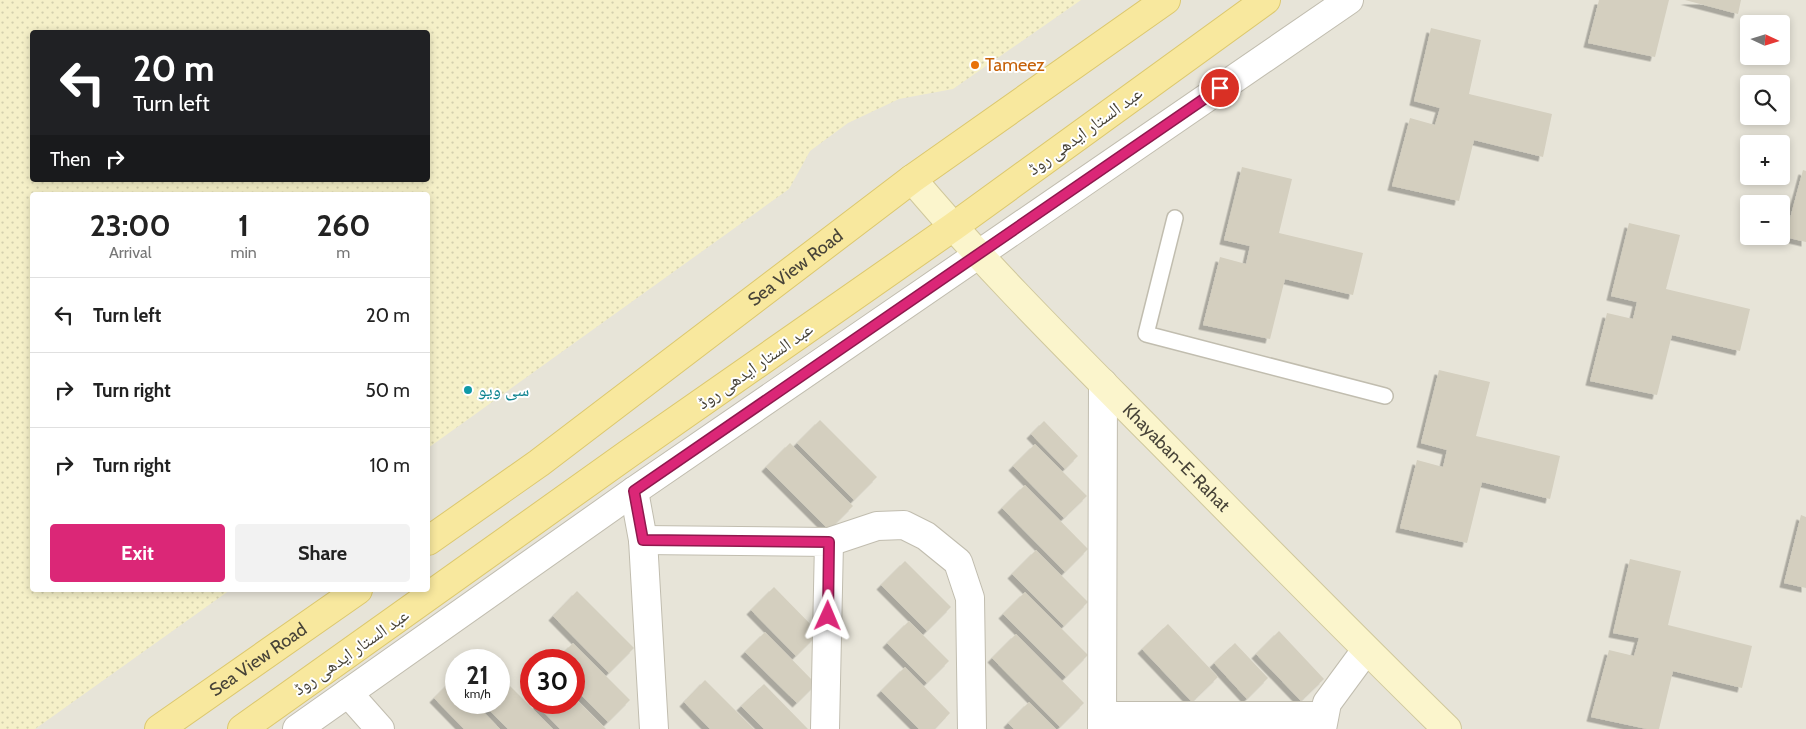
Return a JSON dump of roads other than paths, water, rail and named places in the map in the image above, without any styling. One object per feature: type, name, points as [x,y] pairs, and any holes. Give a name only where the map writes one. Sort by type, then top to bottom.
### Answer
[{"type":"main road","name":"Sea View Road","points":[[430,540],[539,463],[912,179],[1166,0]]},
{"type":"main road","name":"عبد الستار ایدھی روڈ","points":[[242,729],[953,227],[1266,0]]},
{"type":"main road","name":"Sea View Road","points":[[159,729],[355,592]]},
{"type":"street","points":[[297,729],[634,491],[1349,0]]},
{"type":"street","name":"Khayaban-E-Rahat","points":[[912,179],[978,254],[1103,383],[1366,650],[1447,729]]},
{"type":"street","points":[[1103,383],[1102,722],[1323,723],[1328,704],[1366,650]]},
{"type":"street","points":[[634,491],[643,540],[654,729]]},
{"type":"street","points":[[643,540],[829,542],[877,526],[904,525],[926,536],[958,562],[970,598],[972,729]]},
{"type":"street","points":[[825,729],[829,542]]},
{"type":"street","points":[[348,693],[380,729]]},
{"type":"lane","points":[[1175,218],[1146,334],[1384,396]]},
{"type":"place","name":"Tameez","points":[[975,65]]},
{"type":"place","name":"سی ویو","points":[[468,390]]}]
